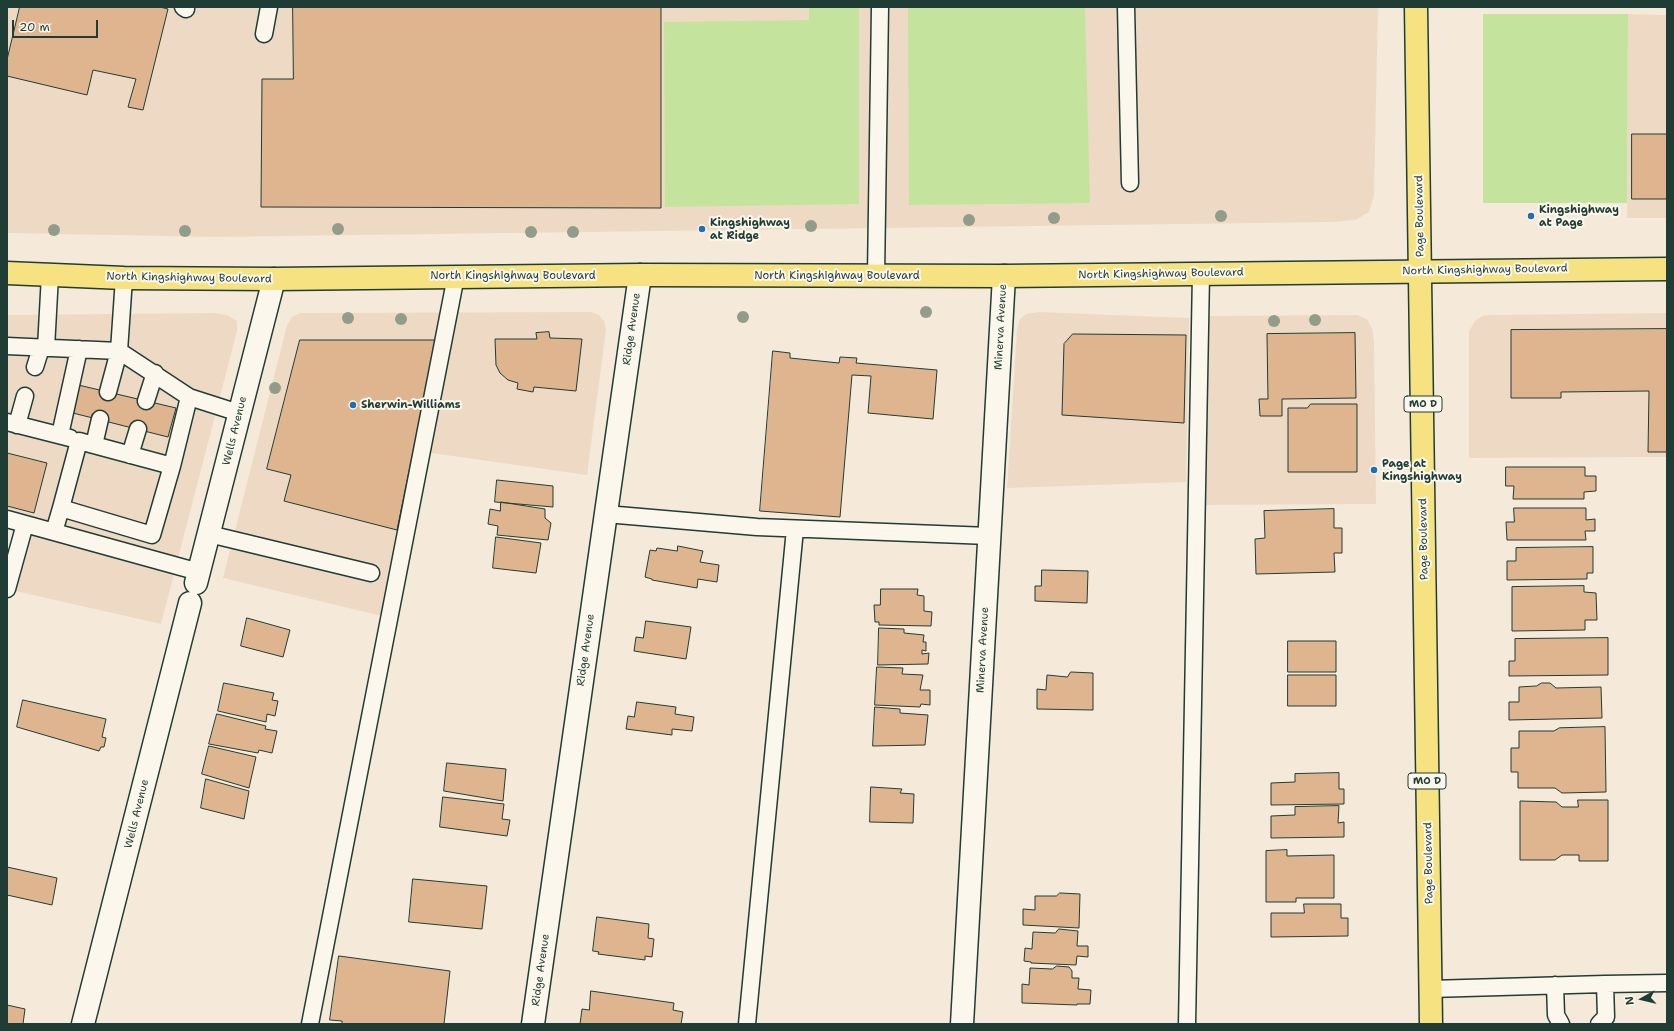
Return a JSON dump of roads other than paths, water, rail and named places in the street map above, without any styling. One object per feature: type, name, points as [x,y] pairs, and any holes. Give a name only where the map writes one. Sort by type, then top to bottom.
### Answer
[{"type":"main road","name":"Page Boulevard","points":[[1416,7],[1431,1024]]},
{"type":"main road","name":"North Kingshighway Boulevard","points":[[7,273],[124,278],[274,279],[640,275],[1004,276],[1667,269]]},
{"type":"street","name":"Ridge Avenue","points":[[533,1024],[640,275]]},
{"type":"street","name":"Minerva Avenue","points":[[962,1024],[1004,276]]},
{"type":"street","name":"Wells Avenue","points":[[197,578],[274,279]]},
{"type":"street","name":"Wells Avenue","points":[[83,1024],[190,603]]},
{"type":"lane","points":[[264,34],[269,7]]},
{"type":"lane","points":[[876,276],[880,7]]},
{"type":"lane","points":[[1126,7],[1130,184]]},
{"type":"lane","points":[[1187,1024],[1201,274]]},
{"type":"lane","points":[[35,367],[44,348],[50,275]]},
{"type":"lane","points":[[310,1024],[456,276]]},
{"type":"lane","points":[[108,392],[119,351],[124,278]]},
{"type":"lane","points":[[7,346],[119,351],[155,373],[189,397],[239,413]]},
{"type":"lane","points":[[60,435],[79,349]]},
{"type":"lane","points":[[146,401],[155,373]]},
{"type":"lane","points":[[25,396],[12,423],[172,466]]},
{"type":"lane","points":[[61,508],[152,535],[172,466],[189,397]]},
{"type":"lane","points":[[54,532],[61,508],[86,443],[100,420]]},
{"type":"lane","points":[[130,455],[138,429]]},
{"type":"lane","points":[[606,514],[756,527],[989,536]]},
{"type":"lane","points":[[7,519],[54,532],[197,578]]},
{"type":"lane","points":[[7,589],[25,524]]},
{"type":"lane","points":[[747,1024],[795,529]]},
{"type":"lane","points":[[209,534],[371,573]]},
{"type":"lane","points":[[1430,990],[1667,982]]},
{"type":"lane","points":[[1599,1024],[1606,1017],[1605,984]]},
{"type":"lane","points":[[1555,985],[1556,1015],[1561,1024]]},
{"type":"place","name":"Kingshighway at Page","points":[[1531,216]]},
{"type":"place","name":"Kingshighway at Ridge","points":[[702,229]]},
{"type":"place","name":"Sherwin-Williams","points":[[353,405]]},
{"type":"place","name":"Page at Kingshighway","points":[[1374,470]]}]
